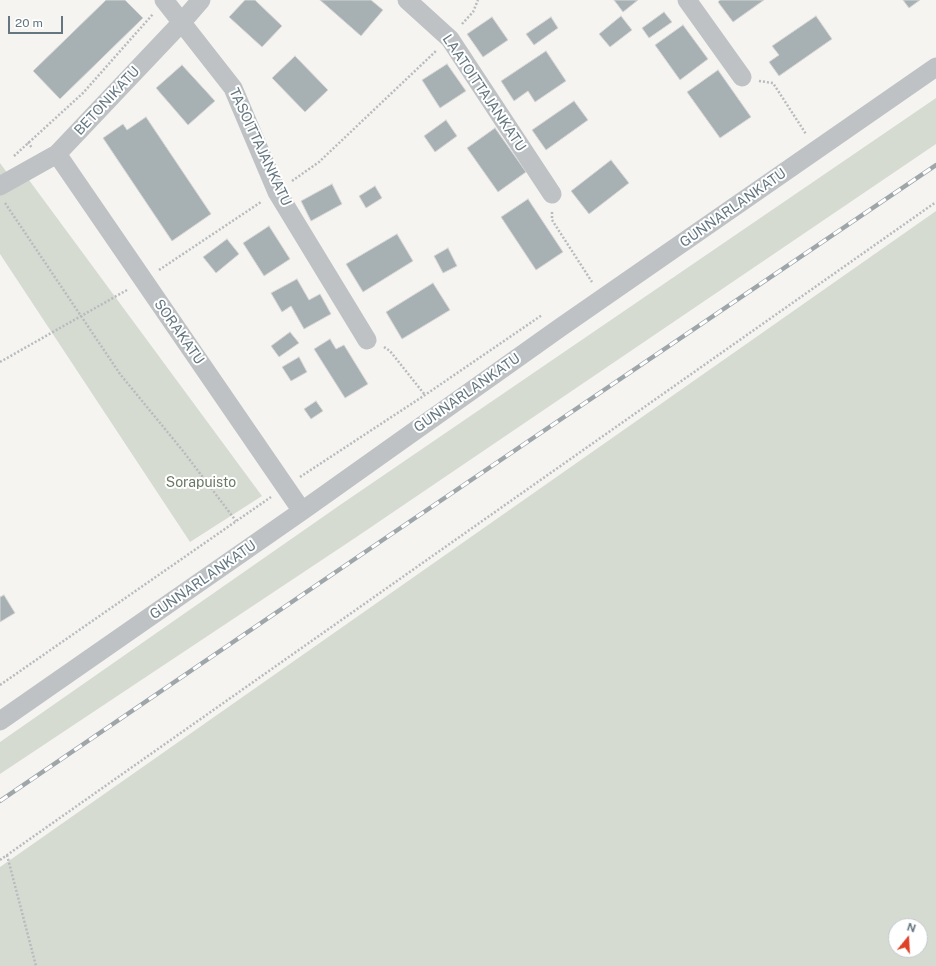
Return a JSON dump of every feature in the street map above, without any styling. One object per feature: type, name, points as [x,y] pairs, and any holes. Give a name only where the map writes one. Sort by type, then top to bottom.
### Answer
[{"type":"street","name":"TASOITTAJANKATU","points":[[164,0],[234,88],[277,192],[367,340]]},
{"type":"street","name":"BETONIKATU","points":[[2,195],[57,154],[182,22],[200,0]]},
{"type":"street","name":"LAATOITTAJANKATU","points":[[407,0],[450,39],[552,194]]},
{"type":"street","points":[[687,0],[742,77]]},
{"type":"street","name":"GUNNARLANKATU","points":[[0,721],[302,511],[561,327],[936,67]]},
{"type":"street","name":"SORAKATU","points":[[57,154],[302,511]]},
{"type":"path","points":[[11,158],[83,93],[164,0]]},
{"type":"path","points":[[0,362],[144,281],[319,162],[450,39],[473,12],[478,0]]},
{"type":"path","points":[[742,77],[773,83],[806,135],[813,131]]},
{"type":"path","points":[[552,194],[552,220],[592,282],[585,286]]},
{"type":"path","points":[[2,195],[120,374],[183,451],[236,521]]},
{"type":"path","points":[[0,860],[936,202]]},
{"type":"path","points":[[0,685],[236,521],[547,312]]},
{"type":"path","points":[[367,340],[390,350],[425,395]]},
{"type":"path","points":[[7,855],[36,966]]},
{"type":"green space","points":[[936,98],[936,144],[355,538],[0,774],[0,742],[340,505]]},
{"type":"green space","name":"Sorapuisto","points":[[0,163],[17,186],[29,180],[262,496],[190,542],[0,254]]},
{"type":"green space","points":[[936,211],[936,966],[0,966],[0,867]]},
{"type":"building","points":[[106,0],[125,0],[143,18],[60,99],[33,71]]},
{"type":"building","points":[[245,0],[255,0],[282,26],[262,47],[229,17]]},
{"type":"building","points":[[320,0],[371,0],[383,10],[361,36]]},
{"type":"building","points":[[614,0],[638,0],[623,12]]},
{"type":"building","points":[[720,0],[764,0],[733,22],[718,2]]},
{"type":"building","points":[[903,0],[920,0],[909,8]]},
{"type":"building","points":[[664,12],[672,22],[649,38],[642,28]]},
{"type":"building","points":[[621,16],[632,30],[610,47],[599,34]]},
{"type":"building","points":[[816,16],[832,39],[779,76],[769,62],[779,55],[772,46]]},
{"type":"building","points":[[492,17],[508,40],[483,57],[467,34]]},
{"type":"building","points":[[551,17],[558,28],[534,45],[526,34]]},
{"type":"building","points":[[683,25],[708,59],[680,80],[655,45]]},
{"type":"building","points":[[546,51],[566,81],[535,102],[528,91],[514,101],[501,81]]},
{"type":"building","points":[[295,56],[328,90],[305,112],[272,78]]},
{"type":"building","points":[[447,64],[466,91],[440,108],[422,80]]},
{"type":"building","points":[[182,65],[215,101],[188,125],[156,88]]},
{"type":"building","points":[[718,70],[751,117],[720,138],[687,92]]},
{"type":"building","points":[[574,101],[588,120],[546,150],[532,130]]},
{"type":"building","points":[[146,117],[211,214],[172,241],[103,138],[123,124],[127,130]]},
{"type":"building","points":[[446,120],[457,136],[435,152],[424,136]]},
{"type":"building","points":[[495,128],[526,172],[498,192],[467,148]]},
{"type":"building","points":[[611,160],[629,183],[589,214],[571,191]]},
{"type":"building","points":[[332,184],[342,204],[311,221],[301,201]]},
{"type":"building","points":[[375,186],[382,198],[366,208],[359,196]]},
{"type":"building","points":[[528,199],[563,252],[536,270],[501,217]]},
{"type":"building","points":[[269,226],[290,259],[264,276],[243,243]]},
{"type":"building","points":[[397,234],[413,261],[363,292],[346,264]]},
{"type":"building","points":[[227,239],[239,254],[216,273],[203,257]]},
{"type":"building","points":[[448,248],[457,266],[443,273],[434,256]]},
{"type":"building","points":[[297,279],[309,300],[320,294],[331,314],[304,329],[291,306],[282,312],[271,293]]},
{"type":"building","points":[[433,283],[450,310],[402,339],[386,312]]},
{"type":"building","points":[[290,332],[299,343],[279,357],[271,346]]},
{"type":"building","points":[[330,339],[336,349],[344,345],[368,384],[345,398],[314,349]]},
{"type":"building","points":[[299,357],[307,372],[291,381],[282,367]]},
{"type":"building","points":[[316,401],[323,411],[311,419],[304,409]]},
{"type":"building","points":[[4,595],[15,613],[0,622],[0,597]]},
{"type":"railway","points":[[0,801],[936,165]]}]
